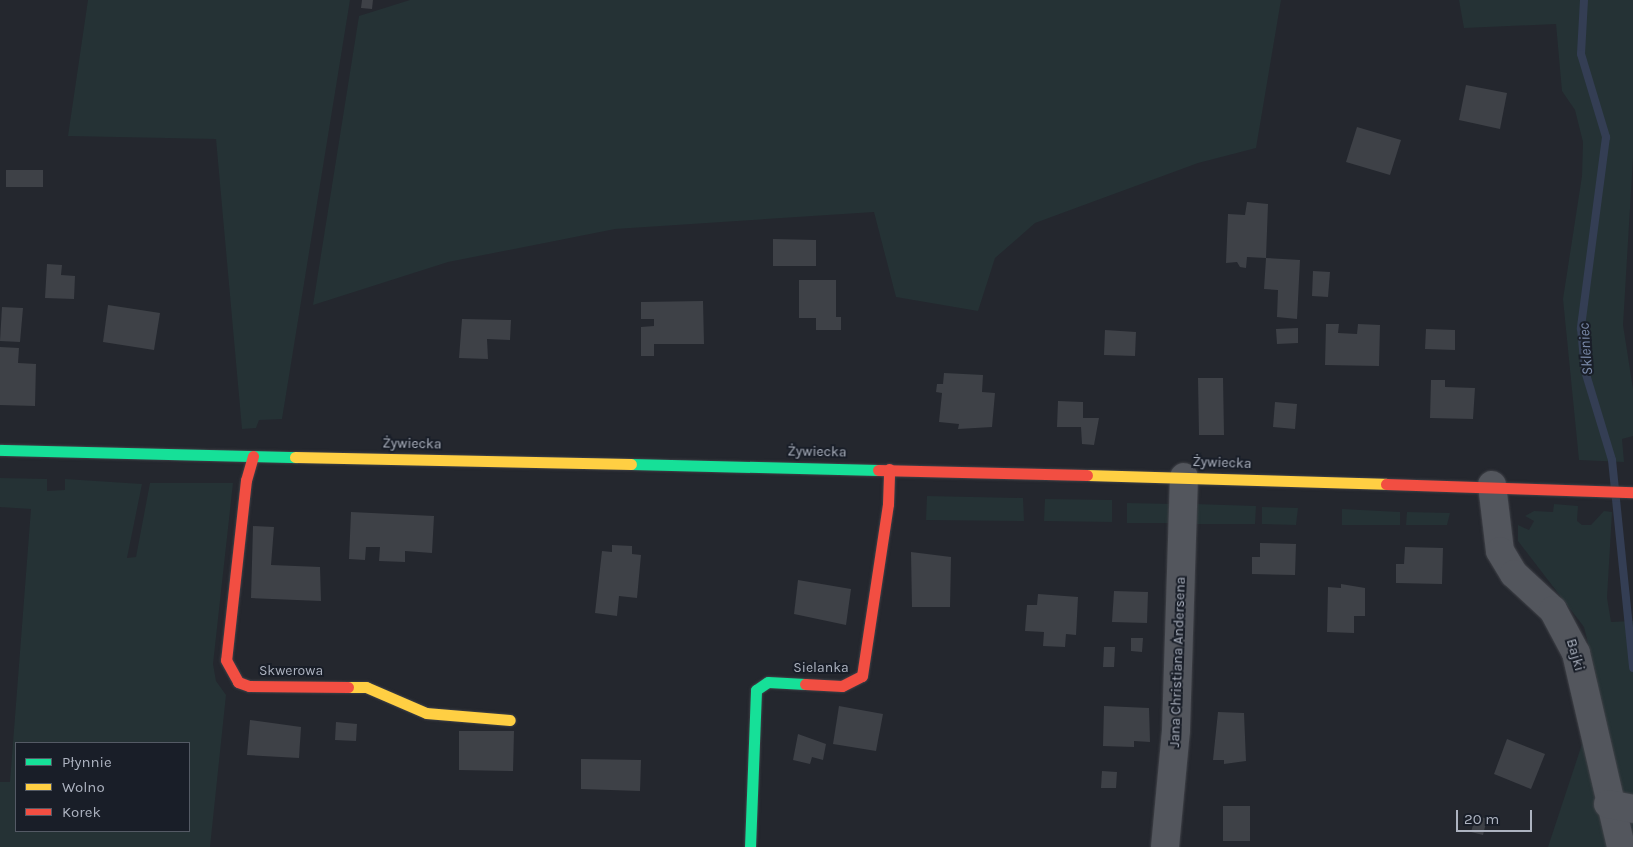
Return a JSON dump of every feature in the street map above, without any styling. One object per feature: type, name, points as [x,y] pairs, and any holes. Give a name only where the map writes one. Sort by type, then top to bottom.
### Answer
[{"type":"main road","name":"Żywiecka","points":[[0,450],[1184,476],[1492,485],[1633,492]]},
{"type":"main road","name":"Skwerowa","points":[[253,456],[245,486],[226,660],[238,682],[249,686],[366,687],[426,713],[510,720]]},
{"type":"main road","name":"Sielanka","points":[[750,847],[756,690],[768,682],[842,686],[862,676],[888,504],[889,469]]},
{"type":"street","name":"Jana Christiana Andersena","points":[[1165,847],[1176,730],[1184,476]]},
{"type":"street","name":"Bajki","points":[[1492,485],[1500,551],[1514,574],[1553,610],[1576,653],[1620,806],[1621,847]]},
{"type":"shaded area","points":[[88,0],[350,0],[282,419],[259,420],[256,428],[242,429],[216,139],[68,136]]},
{"type":"shaded area","points":[[410,0],[1281,0],[1256,148],[1198,163],[1035,223],[995,258],[978,311],[896,297],[874,212],[615,229],[448,262],[313,305],[359,16]]},
{"type":"shaded area","points":[[1459,0],[1633,0],[1633,158],[1623,325],[1633,389],[1633,436],[1622,439],[1624,462],[1579,460],[1563,299],[1582,176],[1583,142],[1575,110],[1562,91],[1556,24],[1464,28]]},
{"type":"shaded area","points":[[0,478],[47,479],[47,491],[65,490],[65,479],[142,484],[127,558],[136,557],[150,483],[233,483],[213,664],[216,681],[226,695],[210,847],[0,847],[0,782],[10,782],[31,509],[0,507]]},
{"type":"shaded area","points":[[927,496],[1023,498],[1024,521],[926,520]]},
{"type":"shaded area","points":[[1045,499],[1112,500],[1112,522],[1044,521]]},
{"type":"shaded area","points":[[1127,503],[1172,504],[1174,523],[1127,523]]},
{"type":"shaded area","points":[[1194,504],[1256,506],[1255,524],[1191,524]]},
{"type":"shaded area","points":[[1554,504],[1578,506],[1577,521],[1582,525],[1591,525],[1604,511],[1612,512],[1607,598],[1611,622],[1633,621],[1633,847],[1590,683],[1597,679],[1584,627],[1518,541],[1518,525],[1529,530],[1534,521],[1525,516],[1534,511],[1553,512]]},
{"type":"shaded area","points":[[1262,507],[1298,508],[1296,525],[1262,524]]},
{"type":"shaded area","points":[[1342,509],[1400,512],[1400,525],[1342,525]]},
{"type":"shaded area","points":[[1407,512],[1450,513],[1447,525],[1406,525]]},
{"type":"shaded area","points":[[1585,735],[1614,847],[1548,847]]},
{"type":"building","points":[[362,0],[373,0],[372,9],[361,8]]},
{"type":"building","points":[[1466,85],[1507,93],[1500,129],[1459,120]]},
{"type":"building","points":[[1357,127],[1401,140],[1390,175],[1346,162]]},
{"type":"building","points":[[6,170],[43,170],[43,187],[6,187]]},
{"type":"building","points":[[1247,202],[1268,204],[1266,258],[1247,257],[1246,268],[1240,267],[1237,262],[1226,263],[1228,214],[1245,215]]},
{"type":"building","points":[[773,239],[816,240],[816,266],[773,266]]},
{"type":"building","points":[[1266,258],[1300,260],[1297,319],[1277,317],[1278,290],[1264,289]]},
{"type":"building","points":[[47,264],[62,265],[61,275],[75,276],[74,299],[45,298]]},
{"type":"building","points":[[1313,271],[1330,272],[1328,297],[1312,296]]},
{"type":"building","points":[[799,280],[836,280],[836,317],[841,317],[841,330],[816,330],[816,318],[799,318]]},
{"type":"building","points":[[703,301],[704,344],[654,344],[654,356],[641,356],[641,327],[654,326],[654,319],[641,319],[641,302]]},
{"type":"building","points":[[108,305],[160,313],[154,350],[103,342]]},
{"type":"building","points":[[2,307],[23,308],[20,342],[0,341]]},
{"type":"building","points":[[462,319],[511,320],[510,340],[487,339],[488,359],[459,358]]},
{"type":"building","points":[[1326,324],[1339,324],[1338,333],[1357,334],[1358,324],[1380,325],[1379,366],[1325,365]]},
{"type":"building","points":[[1298,328],[1298,343],[1277,344],[1276,329]]},
{"type":"building","points":[[1426,329],[1455,330],[1455,350],[1425,349]]},
{"type":"building","points":[[1105,330],[1136,332],[1135,356],[1104,355]]},
{"type":"building","points":[[0,347],[19,348],[18,363],[36,364],[35,406],[0,405]]},
{"type":"building","points":[[944,373],[983,375],[982,392],[995,393],[992,427],[958,429],[959,424],[939,422],[942,393],[936,392],[937,384],[943,384]]},
{"type":"building","points":[[1198,378],[1223,378],[1224,435],[1199,435]]},
{"type":"building","points":[[1431,380],[1445,380],[1445,387],[1475,388],[1473,419],[1430,418]]},
{"type":"building","points":[[1058,401],[1083,402],[1083,418],[1099,418],[1094,445],[1082,444],[1081,427],[1057,427]]},
{"type":"building","points":[[1275,402],[1297,404],[1295,429],[1273,427]]},
{"type":"building","points":[[351,512],[434,516],[432,553],[405,551],[405,562],[379,561],[380,547],[366,547],[365,560],[349,559]]},
{"type":"building","points":[[253,526],[274,527],[271,565],[320,567],[321,601],[251,598]]},
{"type":"building","points":[[1260,543],[1296,544],[1295,575],[1252,574],[1252,557],[1260,557]]},
{"type":"building","points":[[612,545],[632,546],[632,554],[641,555],[637,598],[619,596],[617,616],[595,613],[602,551],[612,552]]},
{"type":"building","points":[[1405,547],[1443,548],[1442,584],[1396,583],[1396,564],[1404,564]]},
{"type":"building","points":[[911,552],[951,557],[950,607],[912,607]]},
{"type":"building","points":[[798,580],[851,589],[846,625],[794,614]]},
{"type":"building","points":[[1341,584],[1365,588],[1365,616],[1354,616],[1354,633],[1327,632],[1328,587],[1341,588]]},
{"type":"building","points":[[1114,591],[1148,592],[1147,623],[1112,622]]},
{"type":"building","points":[[1038,594],[1078,597],[1076,635],[1066,634],[1065,647],[1043,646],[1044,632],[1025,631],[1027,605],[1037,605]]},
{"type":"building","points":[[1131,638],[1143,638],[1142,652],[1131,651]]},
{"type":"building","points":[[1104,647],[1115,647],[1114,667],[1103,667]]},
{"type":"building","points":[[839,706],[883,714],[876,751],[833,744]]},
{"type":"building","points":[[1104,706],[1149,708],[1150,742],[1134,741],[1134,747],[1103,746]]},
{"type":"building","points":[[1218,712],[1244,713],[1246,761],[1224,764],[1224,760],[1213,760]]},
{"type":"building","points":[[250,720],[301,727],[299,758],[247,755]]},
{"type":"building","points":[[336,722],[357,724],[356,741],[335,740]]},
{"type":"building","points":[[459,731],[514,731],[513,771],[459,770]]},
{"type":"building","points":[[798,734],[826,744],[823,760],[812,757],[810,764],[793,760]]},
{"type":"building","points":[[1507,739],[1545,754],[1531,789],[1494,774]]},
{"type":"building","points":[[581,759],[641,760],[640,791],[581,789]]},
{"type":"building","points":[[1102,771],[1117,772],[1116,788],[1101,788]]},
{"type":"building","points":[[1223,806],[1250,806],[1250,841],[1223,841]]},
{"type":"building","points":[[1476,815],[1487,819],[1483,835],[1471,832]]},
{"type":"waterway","name":"Skleniec","points":[[1584,0],[1581,54],[1606,137],[1581,328],[1585,371],[1612,460],[1633,668]]},
{"type":"traffic: fast","points":[[0,450],[295,457]]},
{"type":"traffic: fast","points":[[631,464],[878,470]]},
{"type":"traffic: fast","points":[[750,847],[756,690],[768,682],[805,684]]},
{"type":"traffic: slow","points":[[295,457],[631,464]]},
{"type":"traffic: slow","points":[[1087,475],[1386,484]]},
{"type":"traffic: slow","points":[[348,687],[366,687],[426,713],[510,720]]},
{"type":"traffic: jam","points":[[253,456],[246,480],[226,660],[238,682],[249,686],[348,687]]},
{"type":"traffic: jam","points":[[805,684],[842,686],[862,676],[888,504],[889,469]]},
{"type":"traffic: jam","points":[[878,470],[1087,475]]},
{"type":"traffic: jam","points":[[1386,484],[1633,492]]}]
